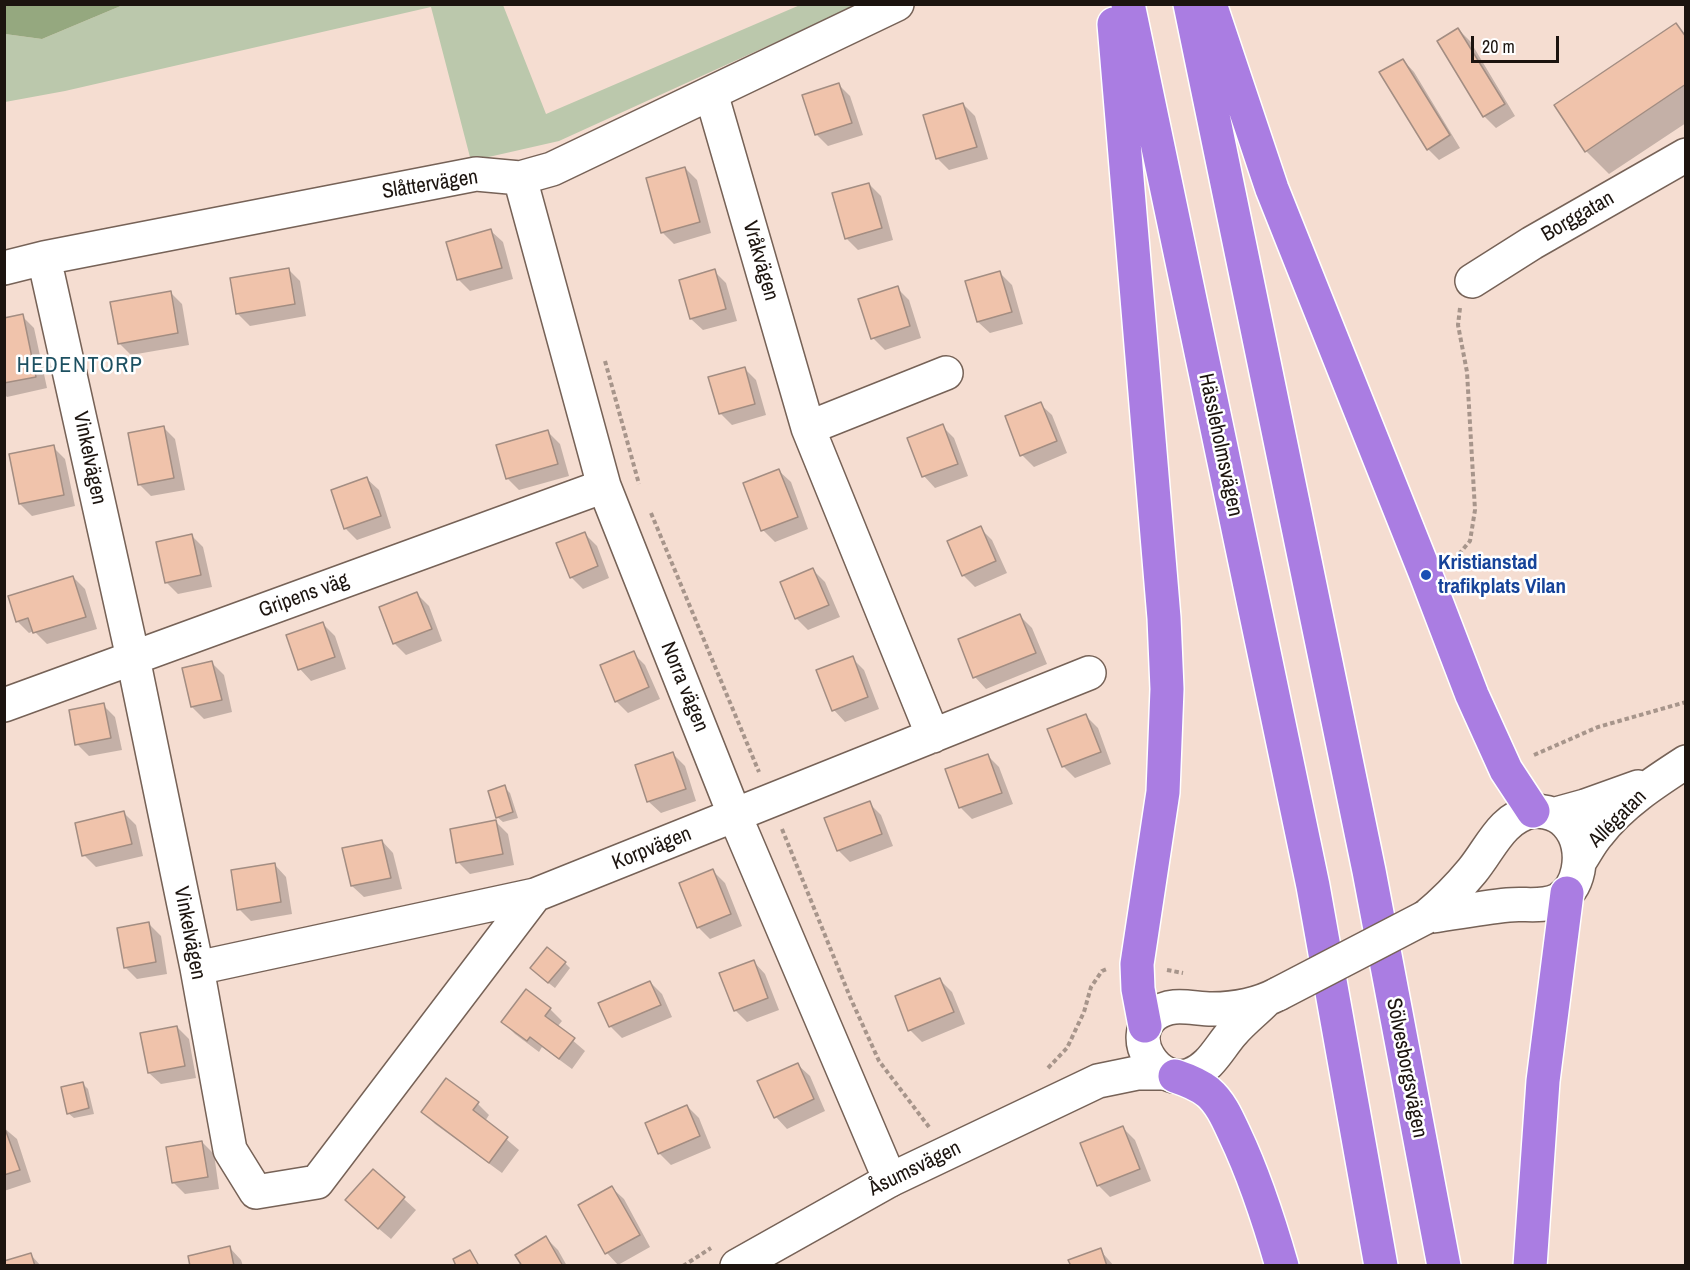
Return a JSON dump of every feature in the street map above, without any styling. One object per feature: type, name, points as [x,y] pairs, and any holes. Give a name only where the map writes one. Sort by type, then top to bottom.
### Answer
[{"type":"highway","points":[[1112,4],[1163,607],[1167,689],[1163,792],[1137,964],[1144,1031]]},
{"type":"highway","name":"Hässleholmsvägen","points":[[1128,4],[1313,886],[1381,1266]]},
{"type":"highway","name":"Sölvesborgsvägen","points":[[1190,4],[1369,871],[1444,1266]]},
{"type":"highway","points":[[1210,4],[1272,189],[1472,695],[1506,770],[1545,813]]},
{"type":"highway","points":[[1530,1266],[1543,1081],[1557,956],[1567,893]]},
{"type":"highway","points":[[1169,1074],[1194,1083],[1209,1093],[1226,1116],[1247,1160],[1266,1210],[1282,1266]]},
{"type":"street","name":"Slåttervägen","points":[[4,267],[476,174],[520,178],[552,169],[897,4]]},
{"type":"street","name":"Vråkvägen","points":[[711,93],[808,428],[933,736]]},
{"type":"street","name":"Borggatan","points":[[1472,280],[1686,155]]},
{"type":"street","name":"Norra vägen","points":[[520,178],[604,486],[735,816],[884,1167]]},
{"type":"street","name":"Vinkelvägen","points":[[44,258],[133,658],[197,968],[231,1150],[256,1192],[317,1182],[535,895]]},
{"type":"street","points":[[808,428],[946,374]]},
{"type":"street","name":"Gripens väg","points":[[4,705],[604,486]]},
{"type":"street","name":"Korpvägen","points":[[197,968],[535,895],[1089,672]]},
{"type":"street","name":"Allégatan","points":[[1436,912],[1474,869],[1509,821],[1521,814],[1585,807],[1673,770]]},
{"type":"street","name":"Allégatan","points":[[1567,893],[1576,878],[1580,861],[1599,832],[1617,813],[1673,770]]},
{"type":"street","points":[[1545,813],[1567,823],[1579,847],[1580,861]]},
{"type":"street","points":[[1271,998],[1436,912],[1510,905],[1540,905],[1560,899],[1567,893]]},
{"type":"street","name":"Åsumsvägen","points":[[1098,1081],[1144,1031],[1154,1015],[1167,1008],[1182,1006],[1212,1009],[1271,998]]},
{"type":"street","name":"Åsumsvägen","points":[[727,1255],[884,1167],[1098,1081],[1137,1073],[1189,1076],[1202,1070],[1233,1032],[1271,998]]},
{"type":"street","points":[[1144,1031],[1144,1046],[1148,1056],[1155,1066],[1169,1074]]},
{"type":"path","points":[[1452,562],[1470,541],[1475,510],[1467,372],[1458,325],[1461,299],[1472,280]]},
{"type":"path","points":[[605,358],[640,484]]},
{"type":"path","points":[[649,506],[850,997],[879,1061],[929,1128]]},
{"type":"path","points":[[1047,1070],[1067,1048],[1084,1012],[1091,987],[1102,971],[1114,965],[1137,964],[1192,975]]},
{"type":"path","points":[[884,1167],[929,1128],[937,1124]]},
{"type":"path","points":[[683,1266],[727,1255]]},
{"type":"green space","points":[[5,4],[123,5],[42,39],[5,34]]},
{"type":"green space","points":[[123,5],[503,5],[546,114],[800,5],[852,5],[851,8],[559,141],[471,161],[431,7],[65,91],[5,102],[5,34],[42,39]]},
{"type":"building","points":[[1676,23],[1686,37],[1686,84],[1585,152],[1554,105]]},
{"type":"building","points":[[1458,28],[1505,104],[1483,117],[1437,41]]},
{"type":"building","points":[[1403,59],[1450,135],[1427,150],[1379,72]]},
{"type":"building","points":[[839,83],[852,123],[815,135],[802,95]]},
{"type":"building","points":[[963,103],[977,147],[936,159],[923,115]]},
{"type":"building","points":[[685,167],[700,222],[661,233],[646,178]]},
{"type":"building","points":[[869,183],[882,228],[845,239],[832,193]]},
{"type":"building","points":[[491,229],[502,268],[457,280],[446,242]]},
{"type":"building","points":[[289,268],[295,304],[236,314],[230,278]]},
{"type":"building","points":[[715,269],[726,309],[690,319],[679,280]]},
{"type":"building","points":[[1000,271],[1012,312],[977,322],[965,281]]},
{"type":"building","points":[[898,286],[910,326],[871,339],[858,299]]},
{"type":"building","points":[[171,291],[178,333],[118,344],[110,302]]},
{"type":"building","points":[[23,314],[36,377],[4,383],[4,318]]},
{"type":"building","points":[[745,367],[755,404],[719,414],[708,377]]},
{"type":"building","points":[[1041,402],[1057,441],[1020,456],[1005,416]]},
{"type":"building","points":[[943,424],[958,464],[922,477],[907,438]]},
{"type":"building","points":[[164,426],[174,478],[138,485],[128,433]]},
{"type":"building","points":[[548,430],[558,464],[506,479],[496,445]]},
{"type":"building","points":[[54,445],[64,495],[19,504],[9,454]]},
{"type":"building","points":[[779,469],[798,517],[761,531],[743,483]]},
{"type":"building","points":[[367,477],[381,516],[344,529],[331,490]]},
{"type":"building","points":[[981,526],[996,561],[962,576],[947,541]]},
{"type":"building","points":[[585,532],[598,566],[570,578],[556,543]]},
{"type":"building","points":[[192,534],[201,575],[165,583],[156,542]]},
{"type":"building","points":[[813,568],[829,605],[795,619],[780,582]]},
{"type":"building","points":[[73,576],[86,617],[33,633],[28,618],[16,622],[8,596]]},
{"type":"building","points":[[417,592],[432,629],[393,644],[379,607]]},
{"type":"building","points":[[1020,614],[1036,653],[973,678],[958,639]]},
{"type":"building","points":[[323,622],[335,657],[298,670],[286,635]]},
{"type":"building","points":[[634,651],[649,687],[615,702],[600,665]]},
{"type":"building","points":[[853,656],[868,697],[832,711],[816,670]]},
{"type":"building","points":[[212,661],[222,700],[191,707],[182,668]]},
{"type":"building","points":[[104,703],[111,738],[75,745],[69,710]]},
{"type":"building","points":[[1086,714],[1101,752],[1062,767],[1047,729]]},
{"type":"building","points":[[673,752],[686,789],[647,802],[635,765]]},
{"type":"building","points":[[988,754],[1002,793],[959,808],[945,769]]},
{"type":"building","points":[[505,785],[513,812],[496,818],[488,791]]},
{"type":"building","points":[[870,801],[882,834],[837,851],[824,818]]},
{"type":"building","points":[[124,811],[132,844],[82,856],[75,823]]},
{"type":"building","points":[[496,820],[503,854],[456,863],[450,829]]},
{"type":"building","points":[[382,840],[391,878],[351,886],[342,848]]},
{"type":"building","points":[[275,863],[281,902],[237,910],[231,870]]},
{"type":"building","points":[[713,869],[731,914],[697,928],[679,883]]},
{"type":"building","points":[[149,922],[156,962],[124,968],[117,928]]},
{"type":"building","points":[[547,947],[566,962],[548,983],[530,968]]},
{"type":"building","points":[[754,960],[768,998],[734,1011],[719,973]]},
{"type":"building","points":[[940,978],[954,1012],[908,1031],[895,996]]},
{"type":"building","points":[[650,981],[661,1005],[609,1027],[598,1003]]},
{"type":"building","points":[[526,989],[551,1008],[545,1016],[575,1038],[559,1059],[530,1037],[527,1041],[501,1022]]},
{"type":"building","points":[[177,1026],[185,1066],[148,1073],[140,1033]]},
{"type":"building","points":[[798,1063],[814,1099],[774,1118],[757,1081]]},
{"type":"building","points":[[446,1078],[479,1102],[473,1110],[508,1137],[489,1163],[421,1112]]},
{"type":"building","points":[[83,1082],[89,1108],[67,1114],[61,1087]]},
{"type":"building","points":[[687,1105],[700,1136],[658,1154],[645,1123]]},
{"type":"building","points":[[4,1126],[20,1170],[4,1175]]},
{"type":"building","points":[[1123,1126],[1140,1169],[1097,1186],[1080,1143]]},
{"type":"building","points":[[202,1141],[208,1177],[172,1183],[166,1147]]},
{"type":"building","points":[[373,1169],[405,1197],[378,1229],[345,1200]]},
{"type":"building","points":[[612,1186],[640,1235],[605,1254],[578,1205]]},
{"type":"building","points":[[546,1236],[563,1266],[522,1266],[515,1255]]},
{"type":"building","points":[[230,1246],[234,1266],[190,1266],[188,1256]]},
{"type":"building","points":[[1101,1248],[1107,1266],[1071,1266],[1068,1260]]},
{"type":"building","points":[[470,1250],[479,1266],[456,1266],[453,1259]]},
{"type":"building","points":[[31,1253],[35,1266],[4,1266],[4,1261]]},
{"type":"place","name":"Kristianstad trafikplats Vilan","points":[[1426,575]]},
{"type":"district","name":"HEDENTORP","points":[[80,366]]}]
